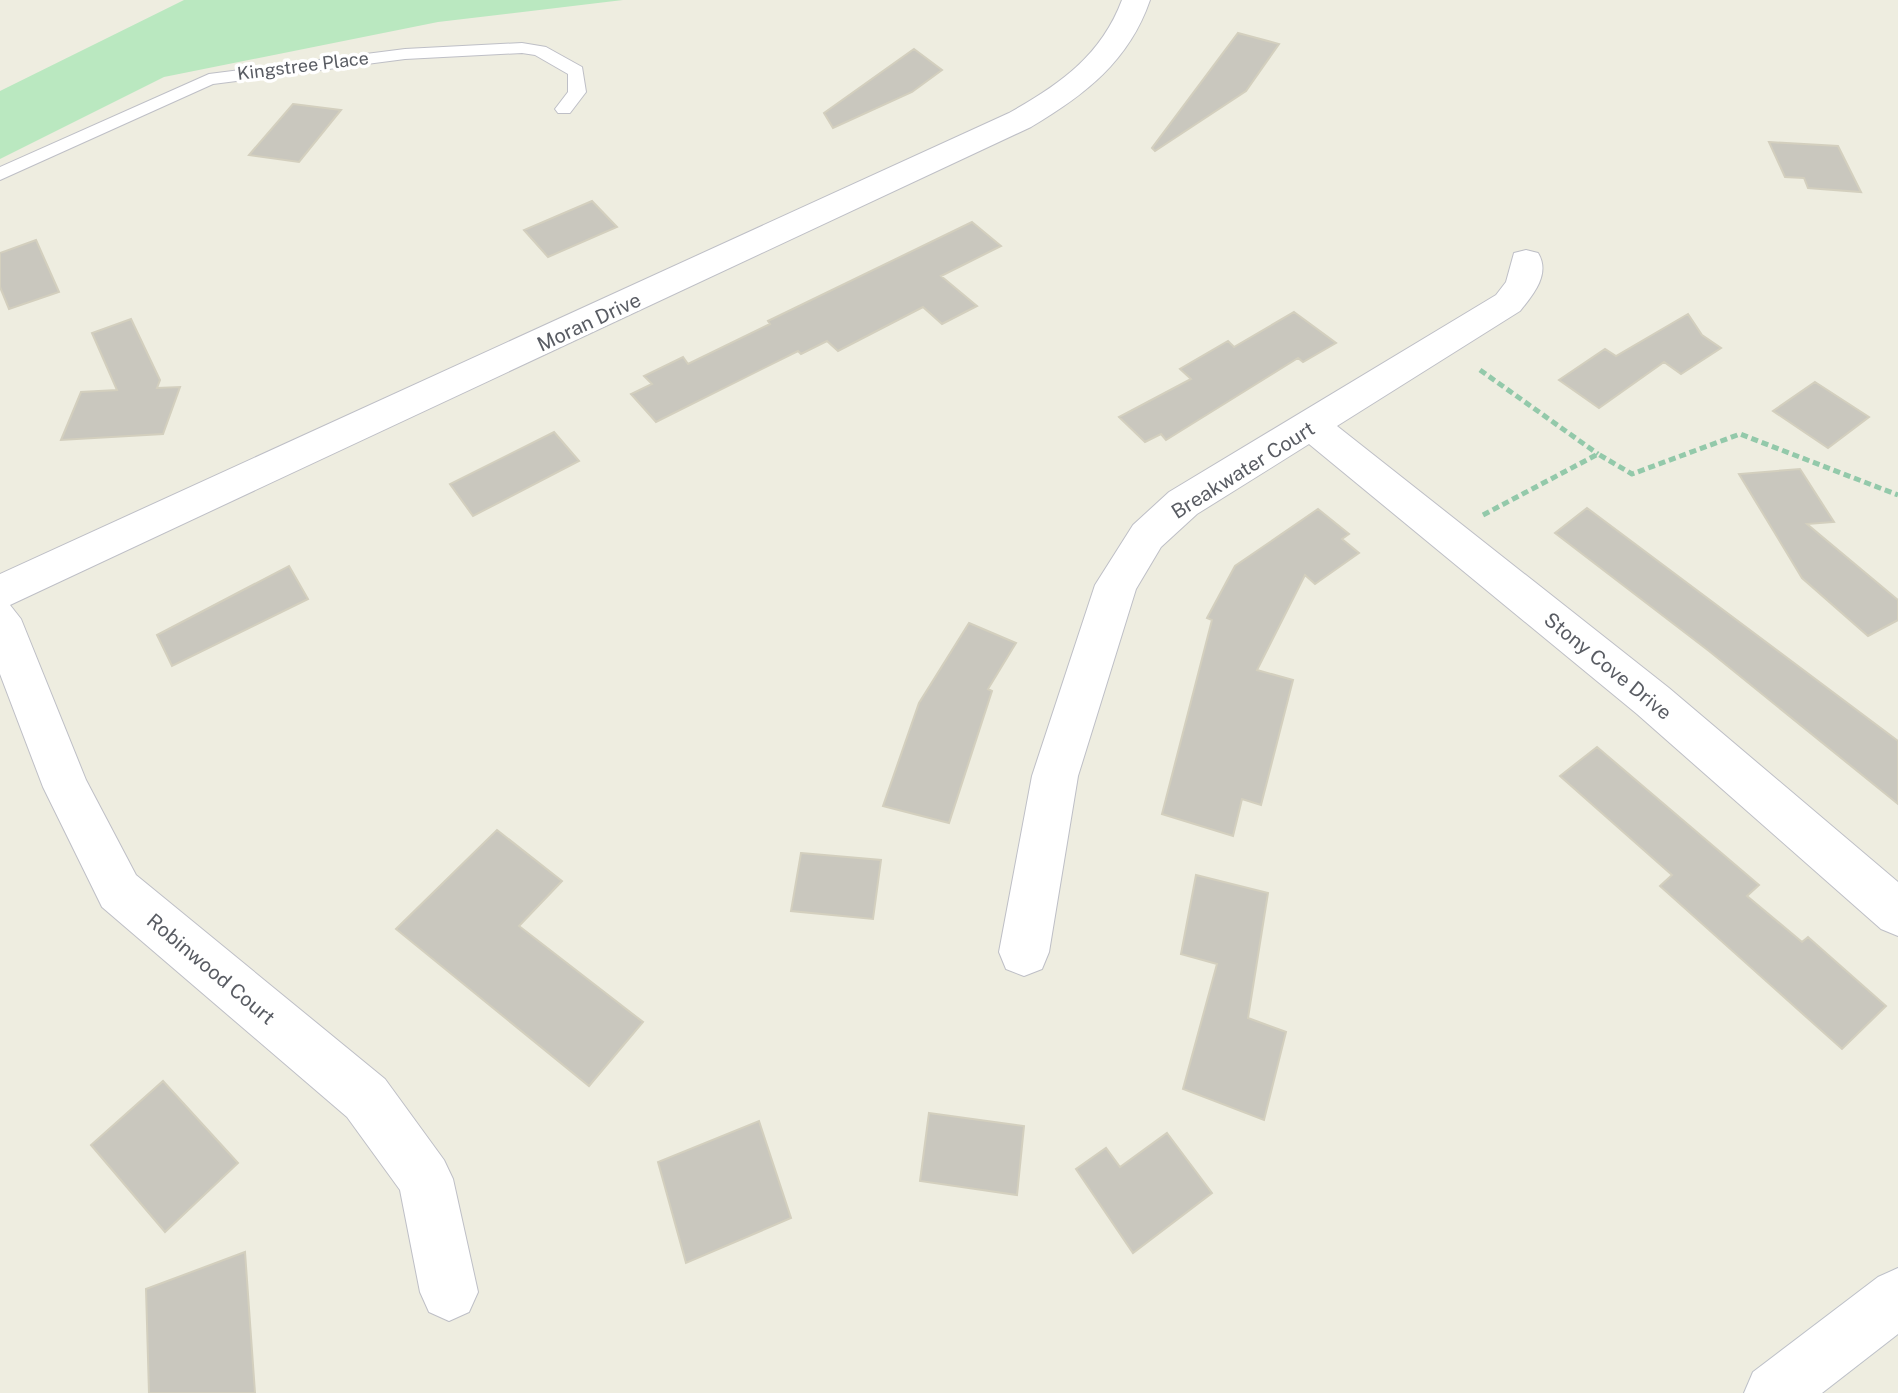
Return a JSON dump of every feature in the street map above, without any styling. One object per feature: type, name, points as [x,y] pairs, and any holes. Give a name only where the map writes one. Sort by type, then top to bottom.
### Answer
[{"type":"street","name":"Moran Drive","points":[[0,592],[1020,120],[1071,89],[1104,58],[1131,20],[1136,0]]},
{"type":"street","name":"Breakwater Court","points":[[1024,952],[1055,776],[1116,585],[1147,536],[1183,503],[1508,303],[1523,284],[1526,261]]},
{"type":"street","name":"Stony Cove Drive","points":[[1312,426],[1653,701],[1898,913]]},
{"type":"street","name":"Robinwood Court","points":[[0,619],[66,787],[119,891],[366,1098],[425,1179],[449,1292]]},
{"type":"street","points":[[1774,1393],[1898,1297]]},
{"type":"lane","name":"Kingstree Place","points":[[0,174],[184,89],[209,79],[246,72],[405,54],[522,48],[540,51],[576,71],[579,88],[575,100],[564,109]]},
{"type":"path","points":[[1480,370],[1598,454],[1632,474],[1740,434],[1898,495]]},
{"type":"path","points":[[1472,521],[1598,454]]},
{"type":"green space","points":[[184,0],[623,0],[438,22],[164,77],[0,159],[0,91]]},
{"type":"building","points":[[1238,33],[1279,44],[1246,91],[1155,151],[1152,148]]},
{"type":"building","points":[[914,49],[942,70],[912,92],[833,128],[824,113]]},
{"type":"building","points":[[293,104],[341,110],[299,162],[249,155]]},
{"type":"building","points":[[1769,142],[1838,146],[1861,192],[1808,188],[1804,178],[1785,177]]},
{"type":"building","points":[[592,201],[617,227],[548,257],[524,230]]},
{"type":"building","points":[[972,222],[1001,246],[941,276],[977,306],[942,324],[923,307],[838,351],[827,341],[801,354],[798,351],[656,422],[631,394],[652,384],[644,376],[683,357],[688,364],[770,324],[768,321]]},
{"type":"building","points":[[36,240],[59,292],[9,309],[0,287],[0,253]]},
{"type":"building","points":[[1294,312],[1336,343],[1303,362],[1298,358],[1166,440],[1161,434],[1145,442],[1119,417],[1191,379],[1180,369],[1228,341],[1234,347]]},
{"type":"building","points":[[1688,314],[1702,335],[1721,348],[1681,374],[1664,362],[1599,408],[1559,380],[1605,349],[1616,356]]},
{"type":"building","points":[[131,319],[160,380],[157,388],[180,387],[163,434],[61,440],[81,392],[117,390],[92,333]]},
{"type":"building","points":[[1815,382],[1869,417],[1828,448],[1773,411]]},
{"type":"building","points":[[554,432],[579,461],[473,516],[450,484]]},
{"type":"building","points":[[1800,469],[1834,522],[1807,524],[1898,600],[1898,620],[1868,636],[1802,578],[1739,474]]},
{"type":"building","points":[[1587,508],[1898,741],[1898,804],[1709,651],[1555,533]]},
{"type":"building","points":[[1318,509],[1349,534],[1342,539],[1359,553],[1315,584],[1305,575],[1257,670],[1293,680],[1261,805],[1242,799],[1233,836],[1162,814],[1212,620],[1207,618],[1235,566]]},
{"type":"building","points":[[289,566],[308,599],[172,666],[157,635]]},
{"type":"building","points":[[969,623],[1016,643],[988,689],[992,691],[949,823],[883,806],[919,703]]},
{"type":"building","points":[[1597,747],[1759,885],[1747,896],[1802,942],[1808,937],[1886,1006],[1842,1049],[1660,886],[1672,875],[1560,776]]},
{"type":"building","points":[[497,830],[562,881],[519,926],[643,1022],[589,1086],[396,929]]},
{"type":"building","points":[[801,853],[881,860],[873,919],[791,911]]},
{"type":"building","points":[[1196,875],[1268,893],[1248,1018],[1286,1032],[1264,1120],[1183,1089],[1217,964],[1181,954]]},
{"type":"building","points":[[163,1081],[238,1163],[165,1232],[91,1145]]},
{"type":"building","points":[[929,1113],[1024,1126],[1017,1195],[920,1181]]},
{"type":"building","points":[[759,1121],[791,1218],[686,1263],[658,1162]]},
{"type":"building","points":[[1167,1133],[1212,1193],[1133,1253],[1076,1169],[1106,1148],[1120,1167]]},
{"type":"building","points":[[245,1252],[255,1393],[149,1393],[146,1289]]}]
